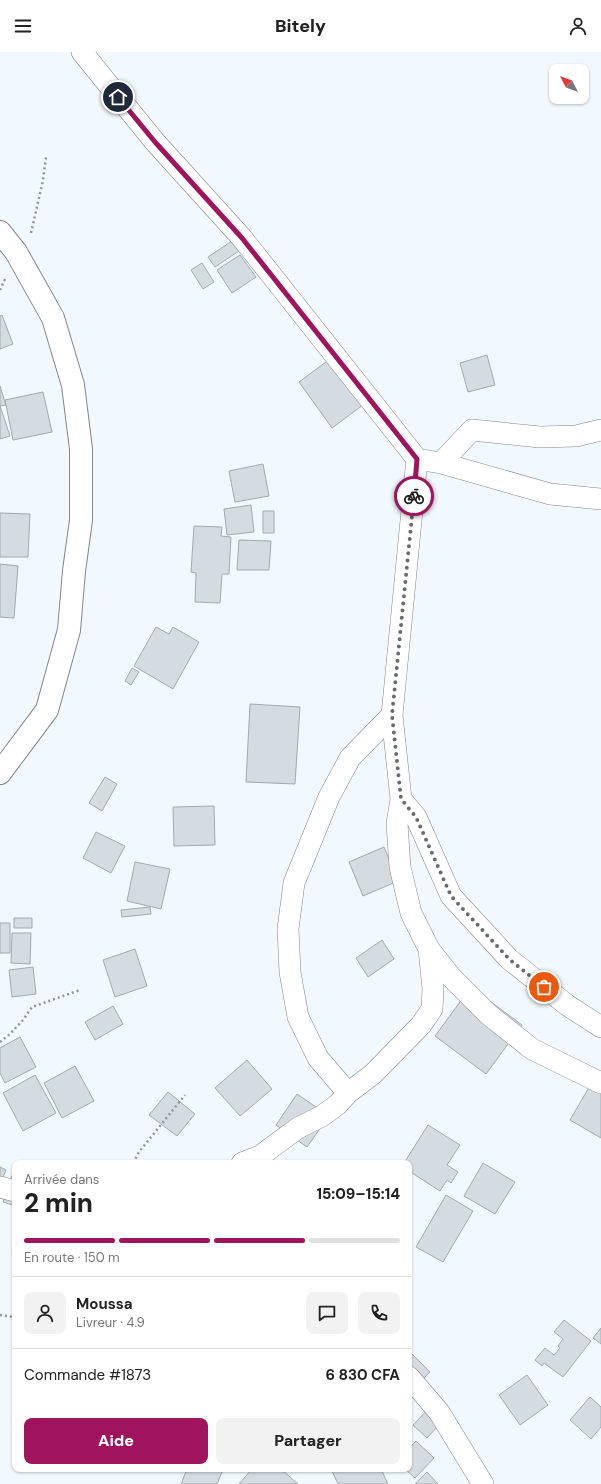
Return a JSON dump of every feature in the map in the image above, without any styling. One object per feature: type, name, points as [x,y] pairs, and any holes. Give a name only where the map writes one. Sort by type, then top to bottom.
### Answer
[{"type":"main road","points":[[0,232],[16,252],[53,318],[73,385],[81,449],[81,520],[74,572],[69,630],[47,710],[0,773]]},
{"type":"street","points":[[82,52],[155,142],[242,238],[417,459],[441,463],[550,494],[601,499]]},
{"type":"street","points":[[441,463],[472,430],[540,437],[576,436],[601,430]]},
{"type":"street","points":[[417,459],[392,715],[401,799],[397,824],[400,867],[411,913],[429,949],[451,977],[488,1014],[532,1049],[601,1083]]},
{"type":"street","points":[[348,1093],[318,1058],[298,1018],[290,972],[288,929],[294,883],[329,798],[350,758],[392,715]]},
{"type":"street","points":[[401,799],[416,817],[451,896],[509,959],[567,1005],[601,1027]]},
{"type":"street","points":[[250,1160],[260,1156],[298,1128],[322,1116],[337,1105],[348,1093],[373,1074],[421,1025],[432,1009],[433,988],[429,949]]},
{"type":"street","points":[[0,1187],[12,1190]]},
{"type":"street","points":[[412,1380],[439,1412],[483,1484]]},
{"type":"path","points":[[0,290],[16,252],[29,242],[43,180],[46,157]]},
{"type":"path","points":[[0,1042],[23,1020],[32,1007],[80,990]]},
{"type":"path","points":[[135,1160],[139,1152],[185,1095]]},
{"type":"path","points":[[0,1315],[12,1318]]},
{"type":"building","points":[[232,241],[239,251],[215,267],[208,257]]},
{"type":"building","points":[[240,255],[256,277],[232,293],[217,270]]},
{"type":"building","points":[[202,263],[214,282],[203,289],[191,270]]},
{"type":"building","points":[[2,315],[13,344],[0,349],[0,316]]},
{"type":"building","points":[[487,355],[495,385],[468,392],[460,363]]},
{"type":"building","points":[[334,356],[367,402],[332,428],[299,382]]},
{"type":"building","points":[[0,386],[6,405],[0,406]]},
{"type":"building","points":[[43,392],[52,432],[13,440],[5,400]]},
{"type":"building","points":[[0,406],[10,436],[0,439]]},
{"type":"building","points":[[263,464],[269,496],[235,502],[229,471]]},
{"type":"building","points":[[251,505],[254,532],[227,535],[224,509]]},
{"type":"building","points":[[263,511],[274,511],[274,533],[263,533]]},
{"type":"building","points":[[0,513],[30,514],[28,557],[0,557]]},
{"type":"building","points":[[194,526],[222,527],[221,536],[231,537],[229,574],[222,574],[220,603],[195,602],[196,573],[191,572]]},
{"type":"building","points":[[239,540],[271,541],[269,570],[237,570]]},
{"type":"building","points":[[0,564],[18,566],[14,618],[0,617]]},
{"type":"building","points":[[156,627],[169,634],[173,627],[199,642],[173,689],[134,666]]},
{"type":"building","points":[[132,668],[139,672],[131,685],[125,681]]},
{"type":"building","points":[[250,704],[300,707],[295,784],[246,782]]},
{"type":"building","points":[[105,777],[117,784],[102,811],[89,803]]},
{"type":"building","points":[[214,806],[215,845],[174,846],[173,807]]},
{"type":"building","points":[[96,832],[125,846],[111,873],[83,858]]},
{"type":"building","points":[[384,847],[398,881],[363,896],[349,862]]},
{"type":"building","points":[[135,862],[170,869],[161,909],[127,901]]},
{"type":"building","points":[[150,907],[151,914],[122,917],[121,910]]},
{"type":"building","points":[[14,918],[32,918],[32,928],[14,928]]},
{"type":"building","points":[[0,923],[10,923],[10,953],[0,953]]},
{"type":"building","points":[[12,933],[31,933],[30,964],[11,963]]},
{"type":"building","points":[[382,940],[394,959],[368,977],[356,958]]},
{"type":"building","points":[[135,949],[147,986],[115,997],[103,960]]},
{"type":"building","points":[[33,967],[36,994],[12,997],[9,970]]},
{"type":"building","points":[[471,987],[522,1025],[486,1074],[435,1036]]},
{"type":"building","points":[[113,1006],[123,1024],[95,1040],[85,1022]]},
{"type":"building","points":[[20,1037],[36,1067],[5,1083],[0,1073],[0,1048]]},
{"type":"building","points":[[247,1060],[272,1089],[240,1116],[215,1088]]},
{"type":"building","points":[[75,1066],[94,1101],[62,1118],[44,1083]]},
{"type":"building","points":[[35,1075],[56,1113],[23,1131],[3,1093]]},
{"type":"building","points":[[591,1084],[601,1090],[601,1138],[570,1120]]},
{"type":"building","points":[[168,1092],[195,1114],[177,1136],[149,1115]]},
{"type":"building","points":[[297,1094],[329,1116],[307,1147],[276,1125]]},
{"type":"building","points":[[428,1125],[460,1145],[447,1165],[458,1172],[451,1183],[447,1180],[440,1191],[412,1173],[412,1160],[406,1160]]},
{"type":"building","points":[[483,1163],[515,1182],[495,1214],[464,1196]]},
{"type":"building","points":[[0,1167],[6,1170],[0,1184]]},
{"type":"building","points":[[12,1176],[12,1205],[3,1202]]},
{"type":"building","points":[[446,1195],[473,1211],[443,1262],[416,1247]]},
{"type":"building","points":[[564,1320],[591,1341],[563,1377],[544,1363],[542,1366],[535,1360],[545,1348],[554,1355],[560,1348],[558,1346],[563,1339],[554,1332]]},
{"type":"building","points":[[601,1328],[601,1344],[593,1338]]},
{"type":"building","points":[[412,1354],[430,1372],[412,1390]]},
{"type":"building","points":[[527,1375],[548,1405],[520,1425],[499,1395]]},
{"type":"building","points":[[590,1397],[601,1407],[601,1427],[591,1439],[570,1420]]},
{"type":"building","points":[[438,1399],[451,1412],[427,1438],[413,1425]]},
{"type":"building","points":[[416,1441],[434,1458],[415,1478],[408,1472],[412,1472],[412,1445]]},
{"type":"building","points":[[186,1472],[222,1472],[217,1484],[181,1484]]},
{"type":"building","points":[[249,1472],[284,1472],[298,1484],[239,1484]]},
{"type":"building","points":[[332,1472],[382,1472],[388,1484],[338,1484]]},
{"type":"building","points":[[427,1472],[438,1484],[415,1484]]},
{"type":"way so far","points":[[414,496],[392,715],[401,799],[416,817],[451,896],[509,959],[544,987]]},
{"type":"route","points":[[118,97],[155,142],[242,238],[417,459],[414,496]]}]
